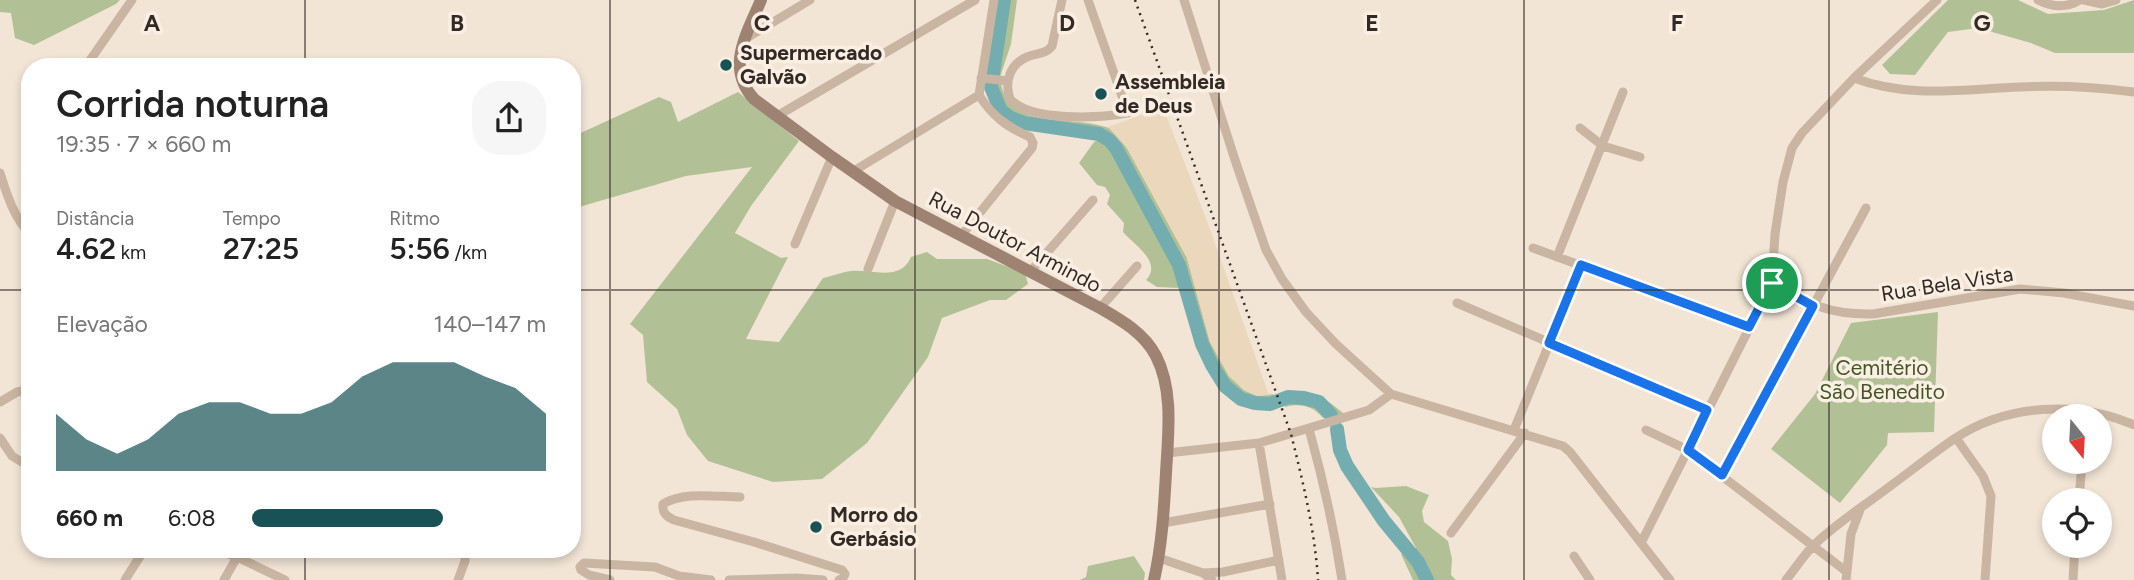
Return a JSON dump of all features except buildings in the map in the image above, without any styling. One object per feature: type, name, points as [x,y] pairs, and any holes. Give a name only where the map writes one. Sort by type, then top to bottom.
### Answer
[{"type":"street","points":[[92,58],[132,0]]},
{"type":"street","name":"Rua Doutor Armindo","points":[[761,0],[739,56],[745,90],[754,99],[895,201],[1124,322],[1156,356],[1167,394],[1167,453],[1163,523],[1154,580]]},
{"type":"street","points":[[745,39],[810,0]]},
{"type":"street","points":[[777,116],[975,0]]},
{"type":"street","points":[[852,172],[979,95],[984,78],[994,0]]},
{"type":"street","points":[[1062,0],[1052,46],[1047,52],[1017,62],[1006,81],[1010,99],[1023,109],[1040,113],[1102,117],[1128,113],[1088,0]]},
{"type":"street","points":[[1184,0],[1266,250],[1282,279],[1306,312],[1336,344],[1391,394],[1563,446],[1642,543],[1667,579]]},
{"type":"street","points":[[1642,543],[1772,283],[1775,234],[1783,182],[1792,148],[1802,133],[1854,78],[1937,0]]},
{"type":"street","points":[[2038,0],[2057,6],[2082,0],[2102,4],[2116,0]]},
{"type":"street","points":[[984,78],[1006,81]]},
{"type":"street","points":[[1854,78],[1884,87],[1929,93],[2053,86],[2085,86],[2134,92]]},
{"type":"street","points":[[1557,257],[1623,92]]},
{"type":"street","points":[[961,236],[1032,148],[1033,143],[1030,137],[995,117],[979,95]]},
{"type":"street","points":[[1580,128],[1603,146],[1640,157]]},
{"type":"street","points":[[794,244],[832,157]]},
{"type":"street","points":[[0,173],[21,223]]},
{"type":"street","points":[[1030,272],[1093,200]]},
{"type":"street","points":[[868,269],[895,201]]},
{"type":"street","points":[[1722,475],[1867,208]]},
{"type":"street","points":[[1533,248],[1749,327]]},
{"type":"street","points":[[1514,430],[1581,265]]},
{"type":"street","points":[[1100,308],[1137,266]]},
{"type":"street","name":"Rua Bela Vista","points":[[1772,283],[1813,306],[1838,313],[1873,314],[2020,289],[2040,289],[2134,306]]},
{"type":"street","points":[[1457,303],[1707,410]]},
{"type":"street","points":[[0,402],[21,391]]},
{"type":"street","points":[[1167,453],[1259,443],[1370,410],[1391,394]]},
{"type":"street","points":[[1786,580],[1812,547],[1956,438],[1989,421],[2008,415],[2042,411]]},
{"type":"street","points":[[2112,417],[2134,425]]},
{"type":"street","points":[[1314,427],[1342,580]]},
{"type":"street","points":[[1646,430],[1688,450],[1847,576]]},
{"type":"street","points":[[1451,533],[1525,433]]},
{"type":"street","points":[[1956,438],[1983,476],[1990,496],[1986,580]]},
{"type":"street","points":[[0,439],[12,456],[21,462]]},
{"type":"street","points":[[1259,443],[1282,580]]},
{"type":"street","points":[[740,497],[695,496],[671,499],[663,504],[663,510],[666,516],[674,520],[842,570],[845,574],[839,580]]},
{"type":"street","points":[[1163,523],[1270,504]]},
{"type":"street","points":[[1847,576],[1851,534],[1860,510]]},
{"type":"street","points":[[1839,526],[1847,528],[1851,534]]},
{"type":"street","points":[[1574,556],[1590,580]]},
{"type":"street","points":[[125,580],[139,558]]},
{"type":"street","points":[[224,580],[236,558]]},
{"type":"street","points":[[239,558],[285,580]]},
{"type":"street","points":[[458,580],[465,558]]},
{"type":"street","points":[[1159,558],[1203,573],[1223,576],[1279,560]]},
{"type":"street","points":[[2073,580],[2074,558]]},
{"type":"street","points":[[610,580],[589,575],[580,567],[584,563],[655,567],[679,576],[711,580]]},
{"type":"street","points":[[1203,573],[1212,580]]},
{"type":"street","points":[[729,580],[823,580]]},
{"type":"green space","points":[[0,0],[120,0],[34,45],[15,38],[11,13],[0,12]]},
{"type":"green space","points":[[998,0],[1017,0],[1011,44],[1000,77],[987,76]]},
{"type":"green space","points":[[1948,0],[2018,0],[2048,14],[2104,10],[2134,0],[2134,53],[2055,53],[1978,28],[1948,32],[1915,75],[1890,74],[1882,65]]},
{"type":"green space","points":[[986,83],[1001,84],[1006,98],[1025,114],[1101,126],[1109,128],[1116,135],[1127,148],[1187,258],[1210,342],[1229,376],[1244,390],[1257,396],[1273,394],[1278,408],[1250,405],[1227,394],[1217,383],[1200,352],[1180,288],[1157,287],[1146,280],[1151,267],[1149,260],[1123,232],[1124,223],[1107,204],[1110,195],[1105,187],[1097,185],[1079,163],[1098,140],[1028,130],[1012,125],[999,117],[990,103]]},
{"type":"green space","points":[[738,92],[799,141],[751,206],[735,233],[781,258],[788,257],[746,339],[779,342],[823,278],[851,271],[893,272],[906,265],[911,257],[927,252],[937,259],[987,259],[1025,273],[1028,284],[1006,300],[990,300],[942,318],[928,357],[867,443],[822,479],[773,482],[708,461],[687,435],[677,409],[647,382],[643,335],[630,324],[752,167],[686,176],[581,206],[581,133],[659,97],[671,102],[678,122]]},
{"type":"green space","name":"Cemitério São Benedito","points":[[1938,312],[1934,432],[1888,433],[1887,445],[1840,503],[1771,449],[1815,394],[1851,323]]},
{"type":"green space","points":[[1294,391],[1321,398],[1344,414],[1323,418],[1306,407],[1285,407],[1280,393]]},
{"type":"green space","points":[[1406,486],[1429,495],[1422,511],[1424,522],[1448,541],[1452,559],[1451,575],[1456,580],[1413,580],[1401,554],[1416,548],[1399,517],[1371,487]]},
{"type":"green space","points":[[1134,556],[1145,573],[1144,580],[1080,580],[1086,577],[1088,566]]},
{"type":"shaded area","points":[[1163,107],[1269,395],[1257,396],[1244,390],[1229,376],[1210,342],[1187,258],[1127,148],[1108,127]]},
{"type":"waterway","points":[[1004,0],[991,87],[1001,111],[1024,123],[1099,134],[1109,140],[1116,148],[1179,265],[1202,344],[1225,386],[1241,399],[1255,403],[1270,404],[1288,397],[1319,402],[1331,415]]},
{"type":"waterway","points":[[1337,429],[1340,450],[1347,466],[1384,521],[1418,562],[1427,580]]},
{"type":"railway","points":[[1135,0],[1291,434],[1311,525],[1318,580]]},
{"type":"place","name":"Supermercado Galvão","points":[[726,65]]},
{"type":"place","name":"Assembleia de Deus","points":[[1101,94]]},
{"type":"place","name":"Morro do Gerbásio","points":[[816,527]]},
{"type":"route","points":[[1581,265],[1749,327],[1772,283],[1813,306],[1722,475],[1688,450],[1707,410],[1549,343],[1581,265]]}]
